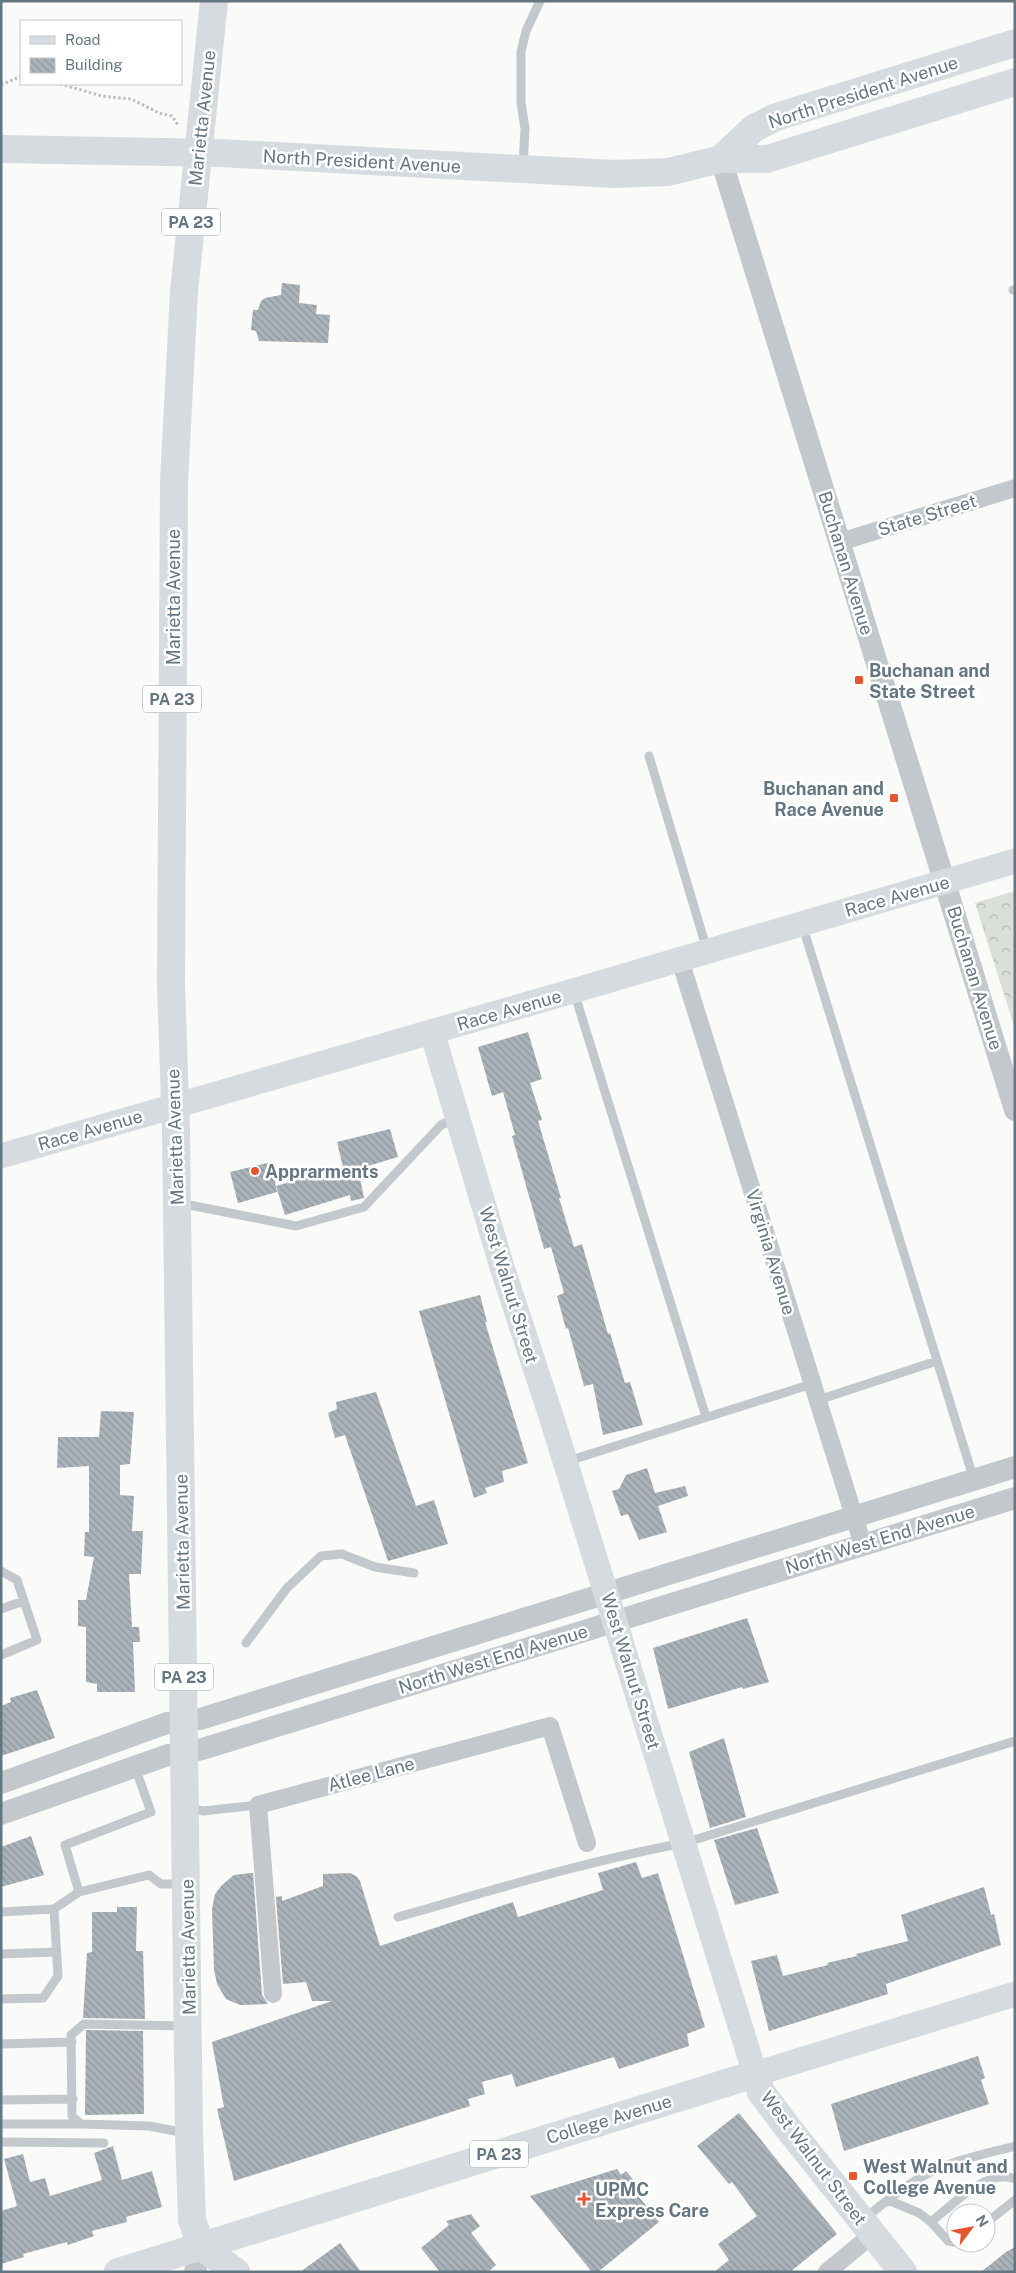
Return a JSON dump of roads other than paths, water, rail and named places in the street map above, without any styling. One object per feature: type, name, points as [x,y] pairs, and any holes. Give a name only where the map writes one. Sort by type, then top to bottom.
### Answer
[{"type":"main road","name":"Marietta Avenue","points":[[198,2259],[192,2220],[189,2133],[177,1202],[171,975],[174,482],[184,292],[214,1]]},
{"type":"main road","name":"North President Avenue","points":[[721,159],[754,128],[771,120],[1015,43]]},
{"type":"main road","name":"North President Avenue","points":[[1,149],[198,153],[646,174],[682,170],[721,159],[767,159],[1015,82]]},
{"type":"main road","name":"Race Avenue","points":[[1,1156],[574,992],[1015,861]]},
{"type":"main road","name":"West Walnut Street","points":[[432,1032],[502,1267],[565,1462],[755,2074],[765,2097],[903,2272]]},
{"type":"main road","name":"College Avenue","points":[[118,2272],[198,2259],[755,2074],[1015,1994]]},
{"type":"main road","points":[[198,2259],[236,2272]]},
{"type":"street","name":"Buchanan Avenue","points":[[721,159],[1015,1110]]},
{"type":"street","name":"State Street","points":[[840,542],[1015,488]]},
{"type":"street","name":"Virginia Avenue","points":[[680,960],[863,1545]]},
{"type":"street","name":"North West End Avenue","points":[[1,1783],[167,1724],[200,1719],[1015,1467]]},
{"type":"street","name":"North West End Avenue","points":[[1,1814],[168,1755],[199,1750],[1015,1498]]},
{"type":"street","name":"Atlee Lane","points":[[258,1805],[550,1726],[587,1843]]},
{"type":"street","points":[[258,1805],[273,1994]]},
{"type":"street","points":[[827,2272],[867,2228]]},
{"type":"lane","points":[[523,169],[525,128],[521,104],[521,52],[526,32],[540,1]]},
{"type":"lane","points":[[650,756],[708,952]]},
{"type":"lane","points":[[802,924],[974,1480]]},
{"type":"lane","points":[[574,992],[706,1417]]},
{"type":"lane","points":[[177,1202],[296,1226],[364,1207],[441,1125],[458,1117]]},
{"type":"lane","points":[[565,1462],[706,1417],[938,1361]]},
{"type":"lane","points":[[246,1643],[288,1588],[321,1556],[342,1554],[375,1567],[414,1573]]},
{"type":"lane","points":[[1,1571],[17,1580],[37,1640],[1,1655]]},
{"type":"lane","points":[[1,1609],[24,1601]]},
{"type":"lane","points":[[398,1917],[600,1862],[684,1843],[1015,1741]]},
{"type":"lane","points":[[79,1892],[65,1846],[151,1812],[135,1766]]},
{"type":"lane","points":[[186,1807],[203,1811],[258,1805]]},
{"type":"lane","points":[[1,1912],[54,1909],[79,1892],[149,1875],[161,1884],[187,1884]]},
{"type":"lane","points":[[1,1999],[42,1998],[58,1976],[54,1909]]},
{"type":"lane","points":[[1,1954],[56,1952]]},
{"type":"lane","points":[[81,2124],[72,2116],[71,2035],[84,2024],[189,2026]]},
{"type":"lane","points":[[1,2044],[72,2042]]},
{"type":"lane","points":[[1,2100],[73,2099]]},
{"type":"lane","points":[[1,2124],[149,2126],[189,2133]]},
{"type":"lane","points":[[1,2142],[104,2142]]},
{"type":"lane","points":[[867,2228],[888,2200],[927,2174],[954,2162],[1015,2146]]},
{"type":"lane","points":[[931,2222],[983,2181],[1000,2177],[1015,2178]]},
{"type":"lane","points":[[888,2200],[919,2213],[931,2222],[946,2239]]},
{"type":"lane","points":[[996,2215],[1015,2200]]},
{"type":"place","name":"Buchanan and State Street","points":[[859,680]]},
{"type":"place","name":"Buchanan and Race Avenue","points":[[894,798]]},
{"type":"place","name":"Apprarments","points":[[255,1171]]},
{"type":"place","name":"West Walnut and College Avenue","points":[[853,2176]]},
{"type":"place","name":"UPMC Express Care","points":[[584,2199]]}]
